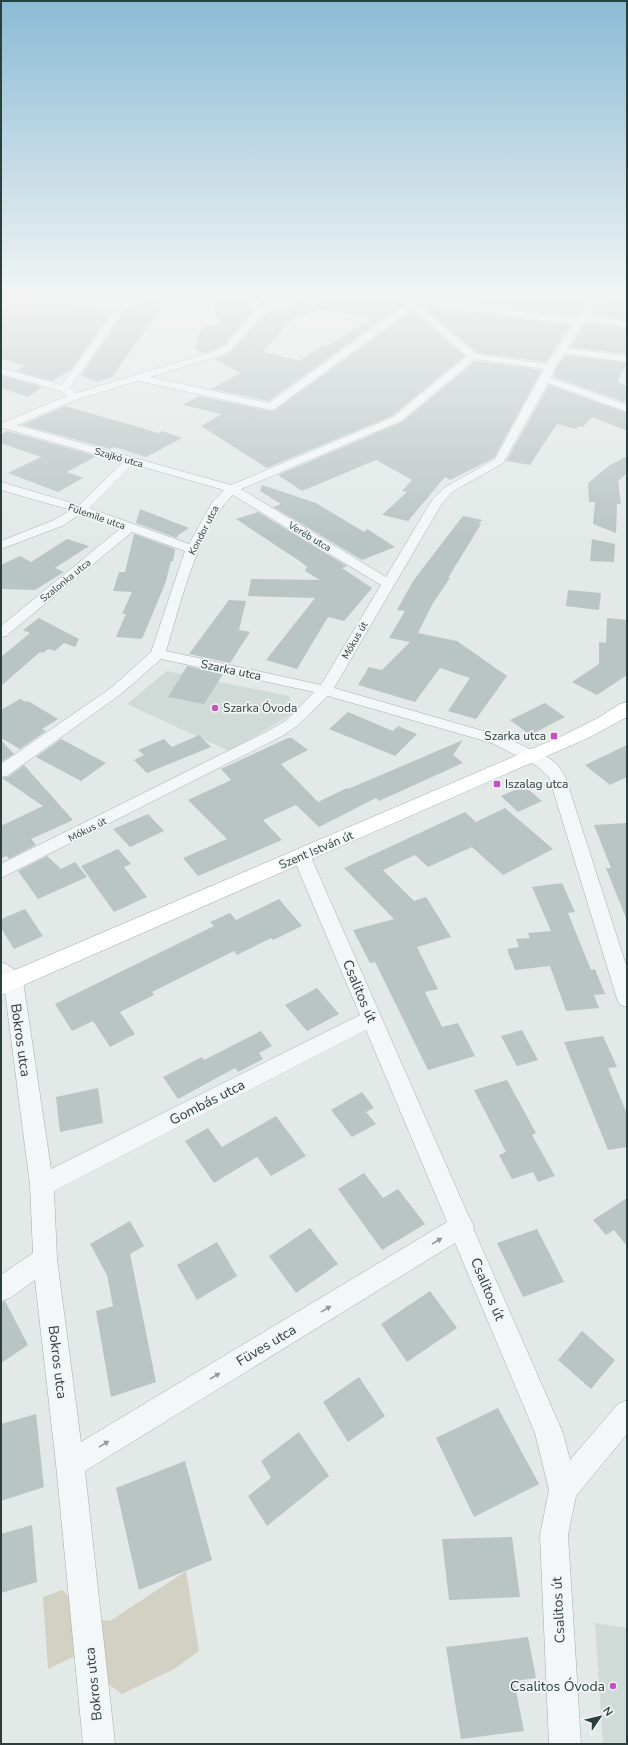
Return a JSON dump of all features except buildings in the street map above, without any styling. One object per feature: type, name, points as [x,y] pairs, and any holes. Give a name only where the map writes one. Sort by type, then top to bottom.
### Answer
[{"type":"street","points":[[13,374],[64,389],[74,397]]},
{"type":"street","points":[[64,389],[74,374]]},
{"type":"street","points":[[4,426],[74,397],[149,374]]},
{"type":"street","points":[[138,378],[271,407],[316,374]]},
{"type":"street","name":"Kondor utca","points":[[158,654],[192,549],[219,501],[232,488],[398,419],[451,374]]},
{"type":"street","name":"Mókus út","points":[[1,872],[276,734],[292,723],[325,690],[387,583],[436,503],[448,490],[499,461],[546,374]]},
{"type":"street","points":[[550,374],[627,409]]},
{"type":"street","name":"Szajkó utca","points":[[4,426],[232,488]]},
{"type":"street","points":[[1,545],[58,523],[81,509],[131,460]]},
{"type":"street","name":"Fülemile utca","points":[[1,486],[81,509],[192,549]]},
{"type":"street","name":"Veréb utca","points":[[232,488],[387,583]]},
{"type":"street","name":"Szalonka utca","points":[[1,633],[130,527]]},
{"type":"street","points":[[1,772],[116,691],[158,654]]},
{"type":"street","name":"Szarka utca","points":[[158,654],[325,690],[498,740],[532,756]]},
{"type":"street","name":"Szent István út","points":[[5,979],[302,857],[595,728],[614,718],[627,708]]},
{"type":"street","points":[[532,756],[551,768],[557,776],[627,999]]},
{"type":"street","name":"Csalitos út","points":[[302,857],[462,1226],[549,1433],[563,1490],[554,1535],[565,1744]]},
{"type":"street","name":"Bokros utca","points":[[5,979],[42,1185],[45,1260],[70,1464],[99,1744]]},
{"type":"street","name":"Gombás utca","points":[[42,1185],[372,1018]]},
{"type":"street","name":"Füves utca","points":[[70,1464],[462,1226]]},
{"type":"street","points":[[1,1289],[45,1260]]},
{"type":"street","points":[[563,1490],[627,1413]]},
{"type":"shaded area","name":"Szarka Óvoda","points":[[167,671],[289,696],[296,712],[229,751],[127,704]]},
{"type":"shaded area","points":[[186,1571],[199,1651],[174,1669],[122,1694],[73,1657],[48,1669],[43,1597],[62,1590],[95,1619],[110,1621]]},
{"type":"shaded area","name":"Csalitos Óvoda","points":[[595,1623],[627,1628],[627,1744],[603,1744]]},
{"type":"place","name":"Szarka Óvoda","points":[[215,708]]},
{"type":"place","name":"Szarka utca","points":[[554,736]]},
{"type":"place","name":"Iszalag utca","points":[[497,784]]},
{"type":"place","name":"Csalitos Óvoda","points":[[613,1686]]}]
